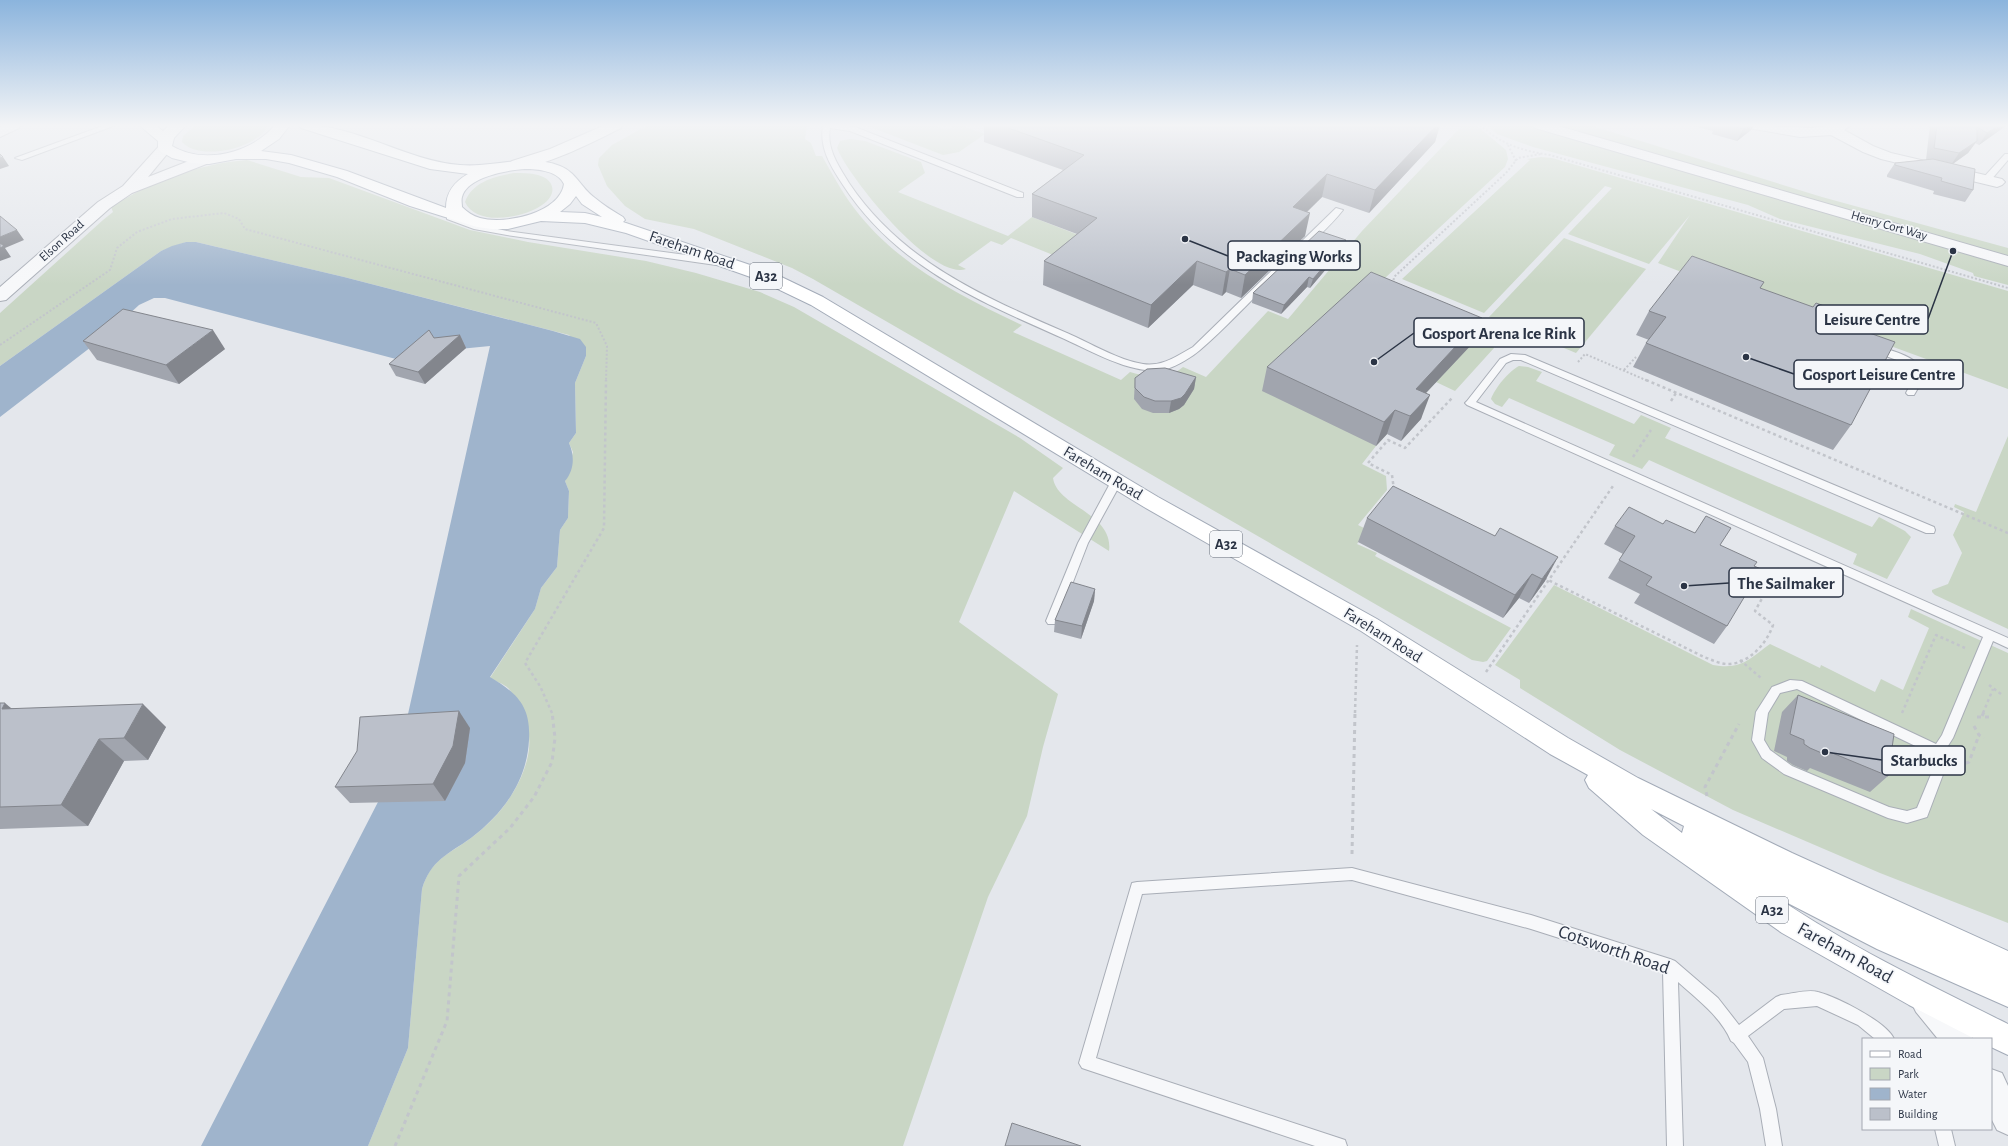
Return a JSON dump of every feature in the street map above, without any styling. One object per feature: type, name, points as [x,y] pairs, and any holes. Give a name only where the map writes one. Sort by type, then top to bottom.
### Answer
[{"type":"main road","points":[[353,178],[416,203],[484,224],[502,224],[539,216],[563,202],[571,190],[569,178]]},
{"type":"main road","points":[[469,220],[462,217],[454,208],[454,198],[456,193],[472,178]]},
{"type":"main road","name":"Fareham Road","points":[[569,178],[583,197],[595,207],[631,229]]},
{"type":"main road","name":"Fareham Road","points":[[539,216],[585,218],[631,229],[766,276],[817,301],[1117,481],[1358,619],[1560,746],[1629,786],[1782,862],[1946,936],[2008,966]]},
{"type":"main road","name":"Fareham Road","points":[[1560,746],[1652,827],[1786,919],[1919,995],[2008,1040]]},
{"type":"main road","name":"A32","points":[[1629,786],[1712,844],[1860,928],[2008,992]]},
{"type":"street","name":"Elson Road","points":[[0,296],[90,216],[126,190],[136,178]]},
{"type":"street","name":"Elson Road","points":[[126,190],[156,178]]},
{"type":"street","name":"Henry Cort Way","points":[[1724,178],[2008,261]]},
{"type":"street","points":[[1985,178],[1992,180]]},
{"type":"street","points":[[1919,995],[1957,1038]]},
{"type":"street","points":[[1992,1086],[2008,1119]]},
{"type":"lane","points":[[843,178],[850,192],[870,218],[904,248],[953,282],[987,301],[1143,367],[1155,368],[1166,366],[1196,349],[1339,210]]},
{"type":"lane","points":[[978,178],[1020,195]]},
{"type":"lane","points":[[416,203],[464,223],[493,231],[733,264]]},
{"type":"lane","points":[[1866,346],[1902,359],[1917,367],[1921,373],[1911,394]]},
{"type":"lane","points":[[1930,530],[1530,360],[1511,357],[1503,361],[1470,403],[2008,643]]},
{"type":"lane","points":[[1052,620],[1083,543],[1117,481]]},
{"type":"lane","points":[[1938,751],[1798,684],[1776,690],[1762,712],[1758,740],[1766,754],[1788,770],[1888,812],[1907,817],[1922,813],[1938,772],[1938,751],[1947,738],[1990,635]]},
{"type":"lane","name":"Cotsworth Road","points":[[1339,1146],[1087,1063],[1137,888],[1352,874],[1531,922],[1670,966],[1712,1004],[1755,1058],[1768,1109],[1774,1146]]},
{"type":"lane","points":[[1670,966],[1675,1146]]},
{"type":"lane","points":[[1736,1036],[1781,1002],[1817,999],[1863,1020],[1886,1038]]},
{"type":"lane","points":[[1943,1130],[1947,1146]]},
{"type":"path","points":[[1396,288],[1392,282],[1394,277],[1500,178]]},
{"type":"path","points":[[1626,178],[2008,288]]},
{"type":"path","points":[[0,345],[110,270],[117,248],[137,232],[172,219],[224,213],[239,219],[245,229],[596,323],[607,346],[604,528],[525,663],[540,686],[552,712],[555,738],[552,762],[534,797],[510,828],[459,876],[447,1021],[395,1146]]},
{"type":"path","points":[[1473,322],[1520,342]]},
{"type":"path","points":[[1487,328],[1495,340],[1496,351]]},
{"type":"path","points":[[1574,366],[1585,354],[2008,533]]},
{"type":"path","points":[[1624,370],[1636,357]]},
{"type":"path","points":[[1473,692],[1676,393]]},
{"type":"path","points":[[1394,492],[1392,475],[1368,463],[1388,440],[1405,448],[1452,398]]},
{"type":"path","points":[[1543,577],[1704,657],[1720,664],[1732,664],[1759,649],[1771,633],[1773,625],[1755,611],[1779,568]]},
{"type":"path","points":[[1352,874],[1358,619]]},
{"type":"path","points":[[1894,730],[1936,634],[1981,656]]},
{"type":"path","points":[[1740,660],[1776,690]]},
{"type":"path","points":[[1759,686],[1762,679]]},
{"type":"path","points":[[1982,716],[1993,689]]},
{"type":"path","points":[[1984,738],[1979,735],[1973,724],[1977,716],[1992,717]]},
{"type":"path","points":[[1709,803],[1705,787],[1741,720]]},
{"type":"path","points":[[1973,750],[1979,735]]},
{"type":"green space","points":[[168,178],[330,178],[470,230],[528,242],[646,261],[696,273],[760,292],[794,307],[1020,438],[1063,468],[1053,478],[1057,488],[1064,496],[1095,519],[1103,528],[1108,538],[1109,551],[1014,491],[959,622],[1058,694],[1043,747],[1027,816],[988,897],[903,1146],[368,1146],[408,1048],[422,889],[426,879],[435,864],[481,830],[506,804],[519,783],[527,760],[529,737],[523,715],[515,698],[508,688],[490,678],[535,609],[541,588],[557,567],[560,530],[568,518],[569,491],[565,481],[573,452],[569,443],[576,433],[575,383],[586,356],[569,335],[344,277],[196,242],[186,242],[161,251],[0,366],[0,313],[113,212],[111,207]]},
{"type":"green space","points":[[491,178],[546,178],[551,184],[552,192],[547,201],[542,205],[524,214],[501,218],[489,217],[479,215],[471,210],[465,202],[473,189]]},
{"type":"green space","points":[[604,178],[835,178],[854,208],[871,228],[889,246],[930,277],[1022,325],[1013,332],[1121,380],[1130,372],[1151,376],[1165,376],[1183,367],[1206,377],[1268,311],[1288,319],[1362,231],[1412,178],[1493,178],[1385,278],[1384,282],[1412,300],[1482,330],[1491,337],[1494,348],[1455,391],[1436,382],[1376,446],[1362,464],[1386,476],[1387,490],[1358,525],[1368,530],[1357,544],[1377,553],[1375,556],[1511,628],[1487,661],[1483,662],[1472,660],[813,279],[792,268],[694,229],[645,219],[625,206],[607,186]]},
{"type":"green space","points":[[855,178],[917,178],[898,192],[1008,236],[1032,217],[1153,264],[1063,259],[1011,238],[1002,245],[991,241],[958,265],[966,269],[951,268],[933,259],[913,244],[874,203]]},
{"type":"green space","points":[[1510,178],[1622,178],[2008,291],[2008,389],[1754,296],[1752,299],[1658,263],[1690,215],[1649,264],[1568,234],[1612,188],[1605,186],[1484,313],[1402,279]]},
{"type":"green space","points":[[1650,178],[1762,178],[1822,197],[2008,248],[2008,285],[1974,276],[1973,273],[1920,254],[1780,219],[1748,205]]},
{"type":"green space","points":[[1564,238],[1646,269],[1576,353],[1489,317]]},
{"type":"green space","points":[[1519,366],[1528,367],[1542,372],[1536,381],[1634,424],[1641,415],[1671,428],[1665,438],[1872,527],[1879,517],[1905,531],[1911,537],[1887,579],[1853,564],[1857,554],[1649,460],[1642,469],[1609,455],[1615,445],[1509,398],[1502,407],[1495,404],[1491,399],[1496,390],[1503,380]]},
{"type":"green space","points":[[2008,436],[2008,629],[1935,595],[1932,590],[1948,584],[1962,553],[1953,535],[1964,512],[1954,507],[1955,504],[1976,512]]},
{"type":"green space","points":[[1554,585],[1713,665],[1738,665],[1750,659],[1770,644],[1820,668],[1821,665],[1875,692],[1881,679],[1903,690],[1929,628],[1908,617],[1911,609],[2008,653],[2008,923],[1880,873],[1733,810],[1620,750],[1520,688],[1520,680],[1495,665]]},
{"type":"water","points":[[186,242],[196,242],[344,277],[553,331],[580,339],[586,347],[586,356],[575,383],[576,433],[569,443],[573,463],[565,481],[569,491],[568,518],[560,530],[557,567],[541,588],[535,609],[490,677],[515,695],[525,709],[528,718],[529,740],[524,769],[518,783],[503,807],[483,829],[441,859],[430,871],[426,879],[422,889],[408,1048],[368,1146],[201,1146],[378,802],[404,732],[490,346],[439,351],[411,363],[165,298],[154,298],[139,305],[104,337],[0,417],[0,366],[161,251]]},
{"type":"building","points":[[1053,178],[1322,178],[1293,207],[1310,213],[1245,275],[1230,269],[1226,272],[1197,261],[1151,305],[1044,261],[1097,218],[1032,194]]},
{"type":"building","points":[[1340,178],[1386,178],[1375,190]]},
{"type":"building","points":[[1942,178],[1974,178],[1973,190],[1941,181]]},
{"type":"building","points":[[0,216],[17,230],[0,237]]},
{"type":"building","points":[[1319,231],[1346,240],[1313,279],[1309,277],[1284,305],[1253,293]]},
{"type":"building","points":[[1692,256],[1764,282],[1760,288],[1813,307],[1816,303],[1846,314],[1841,323],[1895,342],[1851,425],[1646,343],[1666,317],[1649,311]]},
{"type":"building","points":[[1371,272],[1482,318],[1416,389],[1430,395],[1410,416],[1395,410],[1384,422],[1267,367]]},
{"type":"building","points":[[123,309],[213,330],[166,365],[83,341]]},
{"type":"building","points":[[429,330],[434,338],[460,335],[418,372],[389,364]]},
{"type":"building","points":[[1165,368],[1196,377],[1181,398],[1171,401],[1155,401],[1144,397],[1135,388],[1135,378],[1147,369]]},
{"type":"building","points":[[1393,486],[1495,536],[1500,528],[1558,557],[1542,579],[1532,574],[1515,595],[1367,518]]},
{"type":"building","points":[[1629,507],[1663,524],[1666,520],[1695,533],[1706,516],[1731,528],[1720,545],[1757,562],[1754,566],[1761,569],[1727,626],[1646,585],[1652,577],[1619,560],[1635,536],[1615,526]]},
{"type":"building","points":[[1071,582],[1095,589],[1082,626],[1055,620]]},
{"type":"building","points":[[1798,695],[1894,734],[1888,776],[1825,750],[1824,754],[1810,748],[1804,744],[1804,740],[1790,734]]},
{"type":"building","points":[[0,703],[5,703],[2,709],[143,704],[124,738],[99,739],[61,805],[0,807]]},
{"type":"building","points":[[459,711],[453,746],[433,784],[335,787],[357,751],[360,717]]},
{"type":"building","points":[[1012,1123],[1081,1146],[1005,1146]]},
{"type":"place","name":"Packaging Works","points":[[1185,239]]},
{"type":"place","name":"Leisure Centre","points":[[1953,251]]},
{"type":"place","name":"Gosport Leisure Centre","points":[[1746,357]]},
{"type":"place","name":"Gosport Arena Ice Rink","points":[[1374,362]]},
{"type":"place","name":"The Sailmaker","points":[[1684,586]]},
{"type":"place","name":"Starbucks","points":[[1825,752]]}]
